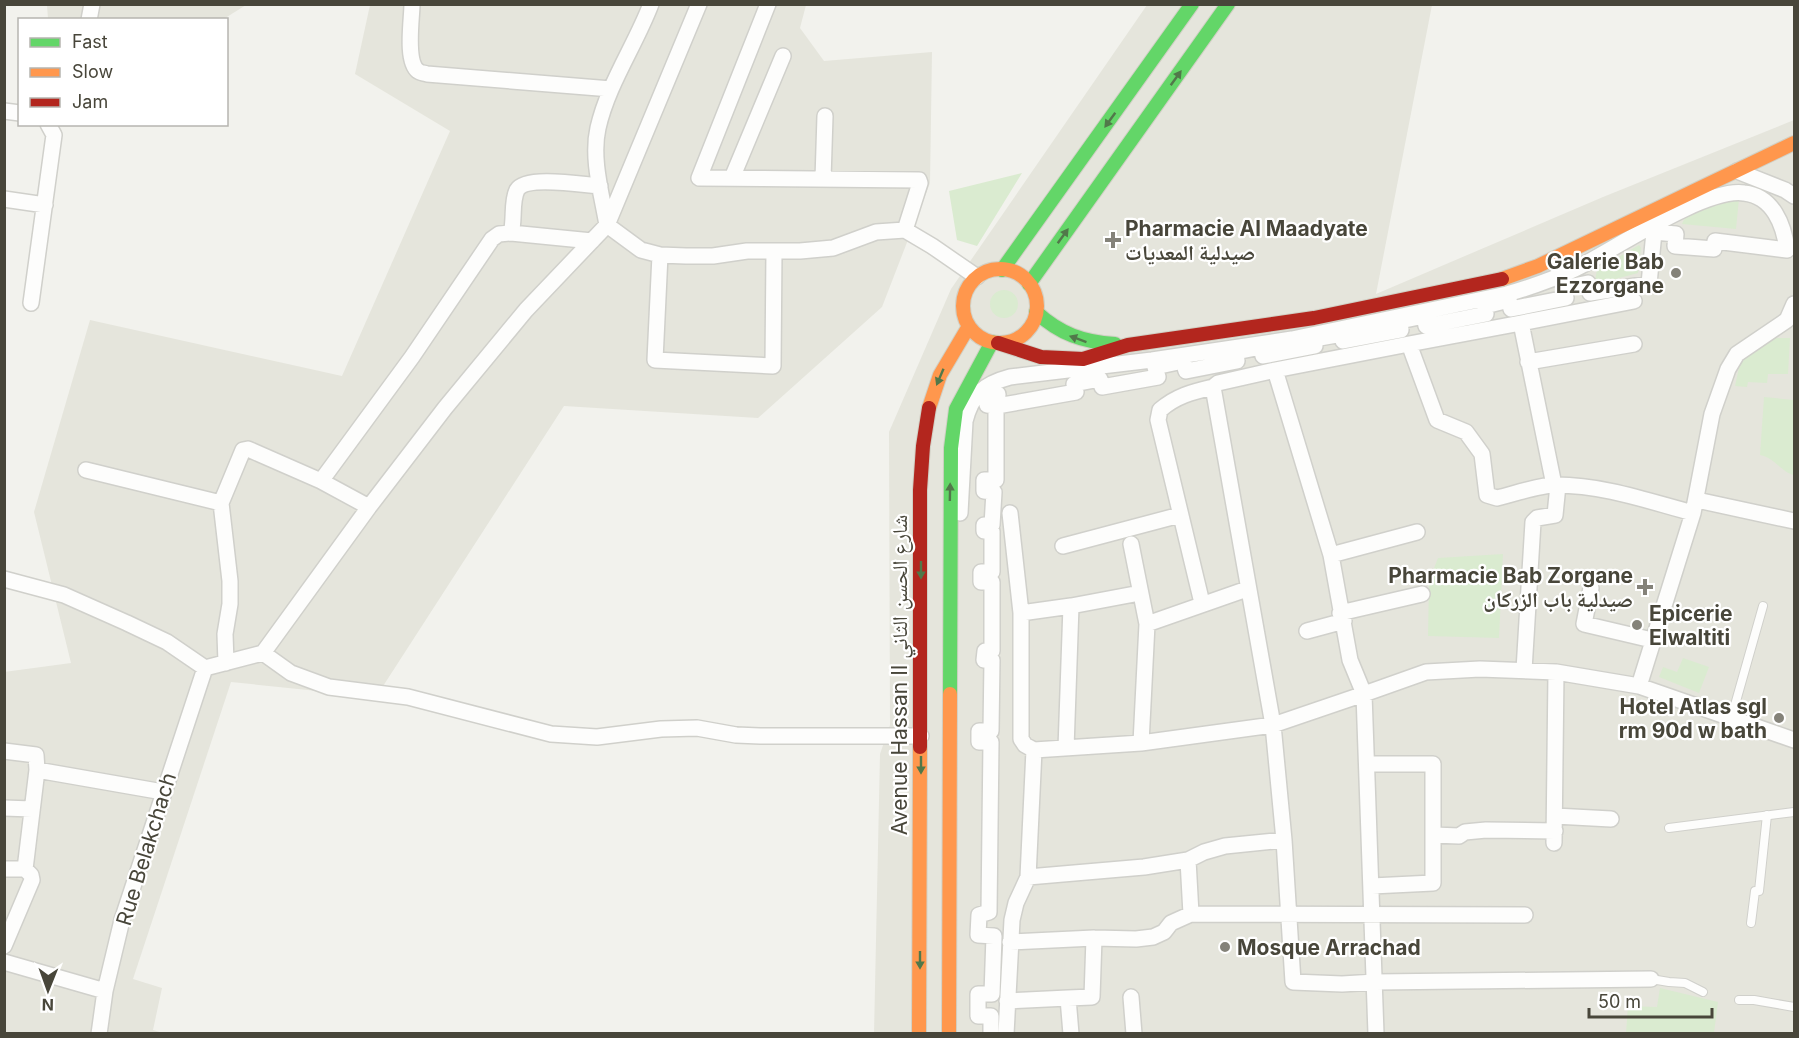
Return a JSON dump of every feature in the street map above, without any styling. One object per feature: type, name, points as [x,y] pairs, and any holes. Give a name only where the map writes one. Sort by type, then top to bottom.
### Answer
[{"type":"main road","points":[[1002,270],[1192,4]]},
{"type":"main road","points":[[1029,284],[1228,4]]},
{"type":"main road","points":[[995,343],[1009,342],[1027,331],[1036,312],[1036,302],[1029,284],[1017,274],[1002,270],[989,272],[978,277],[966,291],[963,300],[963,309],[969,326],[979,336],[995,343],[1041,357],[1083,359],[1128,345],[1314,318],[1458,290],[1505,278],[1549,261],[1794,143]]},
{"type":"main road","points":[[1036,312],[1057,329],[1087,342],[1128,345]]},
{"type":"main road","name":"Avenue Hassan II شارع الحسن الثاني","points":[[919,1034],[920,490],[924,441],[930,408],[940,376],[969,326]]},
{"type":"main road","points":[[949,1034],[951,448],[956,409],[995,343]]},
{"type":"street","points":[[412,4],[410,50],[412,62],[417,71],[427,74],[611,89]]},
{"type":"street","points":[[651,4],[642,29],[611,89],[598,130],[597,163],[607,225],[641,250],[660,255],[713,256],[747,251],[833,248],[876,232],[905,230],[978,277]]},
{"type":"street","points":[[4,579],[64,595],[167,642],[205,668],[264,652],[369,507],[445,408],[526,310],[607,225],[699,4]]},
{"type":"street","points":[[768,4],[699,178],[919,180],[905,230]]},
{"type":"street","points":[[732,178],[783,56]]},
{"type":"street","points":[[824,179],[825,116]]},
{"type":"street","points":[[31,303],[54,135],[49,126]]},
{"type":"street","points":[[1737,171],[1785,190],[1794,196]]},
{"type":"street","points":[[511,232],[516,194],[518,188],[523,184],[538,182],[600,186]]},
{"type":"street","points":[[954,1034],[960,517],[965,421],[970,407],[981,390],[996,380],[1010,376],[1152,360],[1292,339],[1507,294],[1537,285],[1575,269],[1707,199],[1719,195],[1742,192],[1756,195],[1773,208],[1785,234],[1787,250],[1715,241],[1714,249],[1675,246],[1676,234],[1654,232],[1649,284],[1590,293],[1588,283],[1564,288],[1566,298],[1511,309],[1509,300],[1485,306],[1486,314],[1426,326],[1425,316],[1408,319],[1400,321],[1401,330],[1343,341],[1342,334],[1314,339],[1316,346],[1263,356],[1261,347],[1244,350],[1236,352],[1238,361],[1186,371],[1184,361],[1155,367],[1158,378],[1102,387],[1100,379],[1074,384],[1076,392],[997,406],[998,394],[988,394],[987,405],[996,406],[996,480],[984,480],[984,491],[994,492],[992,525],[984,525],[984,531],[992,531],[992,572],[981,572],[981,582],[992,582],[992,651],[985,651],[984,660],[992,660],[991,731],[979,732],[979,741],[991,742],[989,912],[979,915],[978,935],[994,936],[992,994],[978,994],[978,1016],[991,1016],[991,1034]]},
{"type":"street","points":[[4,199],[45,205]]},
{"type":"street","points":[[321,481],[412,357],[486,246],[499,234],[511,232],[591,241]]},
{"type":"street","points":[[660,255],[655,360],[773,366],[774,251]]},
{"type":"street","points":[[1202,603],[1158,420],[1160,410],[1186,393],[1213,387],[1218,383],[1634,301]]},
{"type":"street","points":[[1639,686],[1695,507],[1712,414],[1728,369],[1737,354],[1787,320],[1794,304]]},
{"type":"street","points":[[1521,323],[1556,485],[1555,515],[1537,518],[1533,522],[1524,670]]},
{"type":"street","points":[[1409,344],[1437,420],[1466,432],[1482,454],[1487,495],[1497,498],[1556,485],[1586,486],[1695,507],[1794,521]]},
{"type":"street","points":[[1528,362],[1634,344]]},
{"type":"street","points":[[1275,370],[1331,555],[1350,660],[1364,694],[1376,1034]]},
{"type":"street","points":[[1213,387],[1273,726],[1284,840],[1293,982],[1297,984],[1342,984],[1651,979]]},
{"type":"street","points":[[226,663],[225,634],[230,604],[230,581],[221,503],[243,450],[246,449],[321,481],[369,507]]},
{"type":"street","points":[[86,471],[221,503]]},
{"type":"street","points":[[1010,513],[1021,614],[1021,739],[1025,745],[1034,750],[1141,743],[1273,726],[1426,672],[1480,669],[1556,672],[1639,686],[1794,740]]},
{"type":"street","points":[[1062,546],[1180,515]]},
{"type":"street","points":[[1331,555],[1417,532]]},
{"type":"street","points":[[1131,544],[1147,624],[1141,743]]},
{"type":"street","points":[[1591,588],[1584,624],[1652,640]]},
{"type":"street","points":[[1147,624],[1247,589]]},
{"type":"street","points":[[1021,614],[1140,593]]},
{"type":"street","points":[[1307,632],[1342,617],[1422,594]]},
{"type":"street","points":[[1066,748],[1071,606]]},
{"type":"street","points":[[264,652],[291,673],[329,687],[408,697],[551,734],[597,737],[697,728],[736,735],[760,736],[921,736]]},
{"type":"street","name":"Rue Belakchach","points":[[99,1034],[105,991],[122,920],[205,668]]},
{"type":"street","points":[[1555,830],[1556,672]]},
{"type":"street","points":[[1006,1034],[1010,942],[1016,903],[1028,877],[1034,750]]},
{"type":"street","points":[[4,751],[36,755],[37,770],[25,869]]},
{"type":"street","points":[[1368,764],[1433,764],[1433,883],[1372,886]]},
{"type":"street","points":[[37,770],[163,792]]},
{"type":"street","points":[[4,808],[32,809]]},
{"type":"street","points":[[1434,835],[1459,836],[1465,832],[1486,830],[1555,830],[1611,819]]},
{"type":"street","points":[[1028,877],[1107,871],[1188,860],[1204,852],[1225,846],[1284,840]]},
{"type":"street","points":[[1188,860],[1191,914]]},
{"type":"street","points":[[4,869],[25,869],[31,875],[32,884],[4,946]]},
{"type":"street","points":[[1010,942],[1094,938],[1136,939],[1164,932],[1171,923],[1191,914],[1525,915]]},
{"type":"street","points":[[1007,1001],[1092,997],[1094,938]]},
{"type":"street","points":[[4,962],[105,991]]},
{"type":"street","points":[[1131,997],[1134,1034]]},
{"type":"street","points":[[1068,998],[1071,1034]]},
{"type":"lane","points":[[1731,719],[1763,606]]},
{"type":"lane","points":[[1670,828],[1794,812]]},
{"type":"lane","points":[[1751,923],[1755,891],[1759,891],[1767,815]]},
{"type":"lane","points":[[1651,979],[1685,983],[1703,992]]},
{"type":"lane","points":[[1739,1000],[1754,1000],[1794,1007]]},
{"type":"shaded area","points":[[47,5],[246,5],[225,18],[48,18]]},
{"type":"shaded area","points":[[370,5],[806,5],[800,28],[824,61],[932,52],[930,183],[882,307],[758,418],[564,406],[376,697],[231,682],[133,979],[162,988],[153,1030],[163,1033],[5,1033],[4,672],[71,663],[34,512],[90,320],[342,376],[450,131],[355,74]]},
{"type":"shaded area","points":[[1147,5],[1432,5],[1376,294],[1603,197],[1794,120],[1794,1033],[874,1034],[880,754],[890,725],[889,432],[951,289]]},
{"type":"green space","points":[[1022,173],[977,246],[957,240],[949,191]]},
{"type":"green space","points":[[1739,199],[1736,229],[1682,224],[1686,217],[1699,208]]},
{"type":"green space","points":[[1639,245],[1641,248],[1638,273],[1604,282],[1595,280],[1597,270]]},
{"type":"green space","points":[[1004,290],[1014,294],[1018,304],[1014,314],[1004,318],[994,314],[990,304],[994,294]]},
{"type":"green space","points":[[1766,338],[1790,338],[1788,374],[1768,374],[1767,383],[1748,382],[1747,387],[1735,386],[1742,354]]},
{"type":"green space","points":[[1764,397],[1794,400],[1794,475],[1760,455]]},
{"type":"green space","points":[[1503,554],[1499,638],[1428,636],[1429,581],[1438,558]]},
{"type":"green space","points":[[1683,658],[1709,667],[1699,693],[1659,677],[1663,667],[1677,672]]},
{"type":"green space","points":[[1660,988],[1718,1002],[1714,1033],[1626,1033],[1628,1006],[1657,1007]]},
{"type":"traffic: fast","points":[[1002,270],[1192,4]]},
{"type":"traffic: fast","points":[[1029,284],[1228,4]]},
{"type":"traffic: fast","points":[[1036,312],[1072,336],[1115,344]]},
{"type":"traffic: fast","points":[[950,694],[951,448],[956,409],[992,342]]},
{"type":"traffic: slow","points":[[1502,279],[1538,266],[1794,143]]},
{"type":"traffic: slow","points":[[1000,269],[1014,272],[1026,280],[1034,292],[1037,306],[1034,320],[1026,332],[1014,340],[1000,343],[986,340],[974,332],[966,320],[963,306],[966,292],[974,280],[986,272],[1000,269]]},
{"type":"traffic: slow","points":[[929,408],[940,375],[969,326]]},
{"type":"traffic: slow","points":[[949,1034],[950,694]]},
{"type":"traffic: slow","points":[[919,1034],[920,747]]},
{"type":"traffic: jam","points":[[998,343],[1041,357],[1083,359],[1128,345],[1314,318],[1502,279]]},
{"type":"traffic: jam","points":[[920,747],[920,490],[923,446],[929,408]]},
{"type":"place","name":"Pharmacie Al Maadyate صيدلية المعديات","points":[[1113,240]]},
{"type":"place","name":"Galerie Bab Ezzorgane","points":[[1676,273]]},
{"type":"place","name":"Pharmacie Bab Zorgane صيدلية باب الزركان","points":[[1645,587]]},
{"type":"place","name":"Epicerie Elwaltiti","points":[[1637,625]]},
{"type":"place","name":"Hotel Atlas sgl rm 90d w bath","points":[[1779,718]]},
{"type":"place","name":"Mosque Arrachad","points":[[1225,947]]}]
